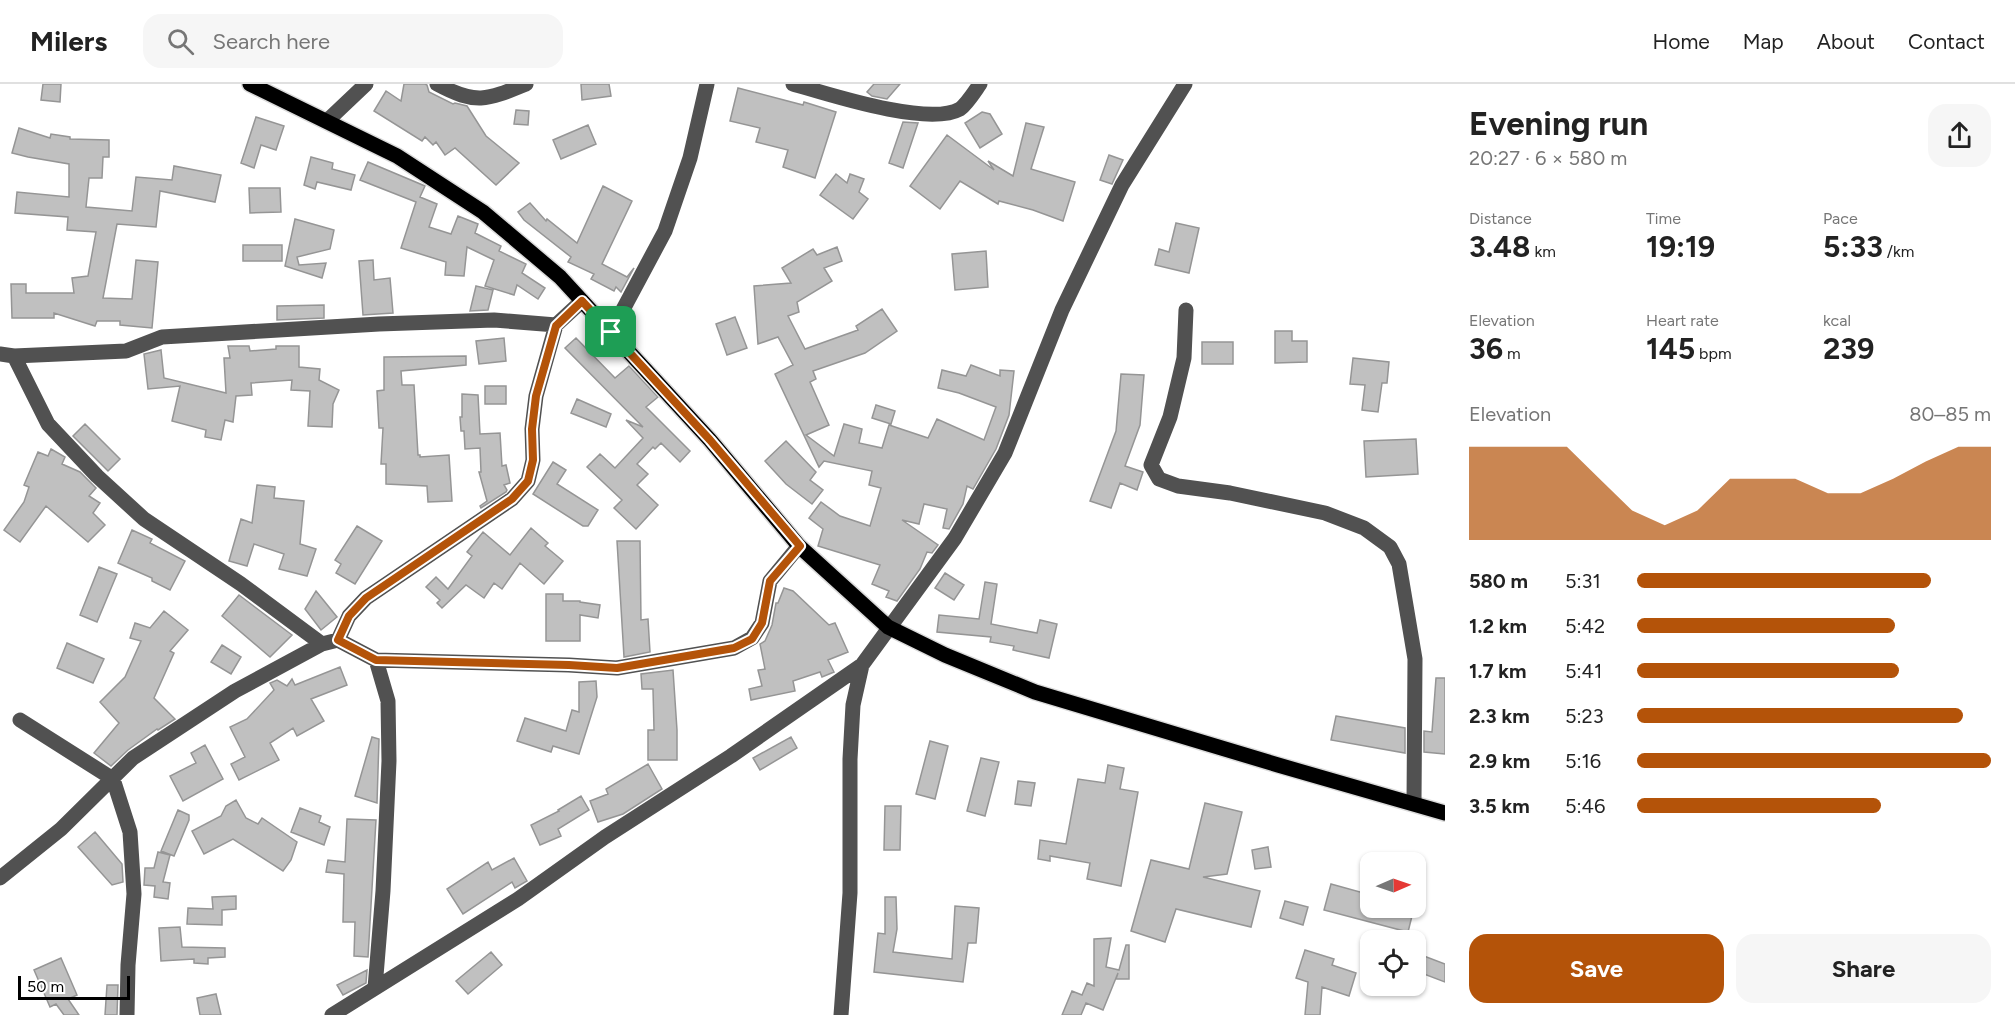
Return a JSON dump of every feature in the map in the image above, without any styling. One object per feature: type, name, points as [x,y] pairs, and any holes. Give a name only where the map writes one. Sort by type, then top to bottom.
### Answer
[{"type":"main road","points":[[250,84],[398,156],[483,212],[560,277],[710,440],[800,546],[888,627],[945,655],[1035,692],[1445,813]]},
{"type":"street","points":[[327,122],[366,84]]},
{"type":"street","points":[[437,84],[454,93],[476,99],[501,94],[526,84]]},
{"type":"street","points":[[611,332],[665,231],[690,158],[707,84]]},
{"type":"street","points":[[793,84],[859,103],[931,116],[960,109],[980,84]]},
{"type":"street","points":[[332,1015],[519,898],[605,837],[731,756],[862,665],[955,538],[1005,453],[1062,310],[1122,185],[1185,84]]},
{"type":"street","points":[[338,640],[349,616],[366,598],[512,499],[528,481],[533,460],[532,429],[536,396],[556,326],[582,301]]},
{"type":"street","points":[[1186,310],[1184,358],[1170,417],[1151,465],[1159,479],[1178,486],[1230,493],[1325,513],[1364,528],[1390,548],[1399,564],[1415,659],[1414,803]]},
{"type":"street","points":[[322,644],[241,584],[144,519],[48,424],[7,355],[126,351],[162,337],[379,324],[494,320],[556,326]]},
{"type":"street","points":[[0,878],[61,829],[133,758],[235,691],[322,644],[338,640],[376,660],[617,668],[734,648],[752,639],[762,623],[770,581],[800,546]]},
{"type":"street","points":[[375,988],[383,891],[389,761],[388,701],[376,660]]},
{"type":"street","points":[[841,1015],[850,893],[851,738],[853,705],[862,665]]},
{"type":"street","points":[[20,720],[113,779],[130,832],[134,894],[128,964],[127,1015]]},
{"type":"building","points":[[43,84],[61,84],[60,102],[41,100]]},
{"type":"building","points":[[404,84],[425,84],[429,92],[453,104],[467,106],[486,136],[519,163],[496,185],[455,148],[445,155],[436,142],[433,145],[425,137],[422,141],[374,111],[386,91],[401,101]]},
{"type":"building","points":[[581,84],[609,84],[611,96],[582,100]]},
{"type":"building","points":[[874,84],[900,84],[887,99],[872,96],[867,92]]},
{"type":"building","points":[[738,88],[803,105],[804,102],[836,112],[815,178],[783,167],[788,150],[756,142],[760,128],[730,121]]},
{"type":"building","points":[[516,110],[529,111],[528,125],[514,124]]},
{"type":"building","points":[[982,112],[990,114],[1002,134],[980,148],[965,123]]},
{"type":"building","points":[[256,117],[284,126],[276,150],[261,145],[254,168],[241,163]]},
{"type":"building","points":[[903,122],[918,123],[903,168],[889,163]]},
{"type":"building","points":[[1026,123],[1044,127],[1031,169],[1075,182],[1063,221],[999,201],[998,204],[960,181],[940,209],[910,186],[947,135],[994,170],[988,161],[1013,176]]},
{"type":"building","points":[[588,125],[596,144],[561,159],[553,140]]},
{"type":"building","points":[[19,128],[50,138],[51,134],[70,137],[70,139],[109,140],[109,157],[103,157],[102,178],[89,178],[86,207],[132,211],[136,177],[172,180],[174,166],[221,175],[215,202],[160,191],[156,227],[117,224],[103,298],[132,299],[136,260],[158,262],[152,328],[120,325],[120,321],[97,321],[95,326],[54,313],[54,318],[12,318],[11,284],[26,284],[26,293],[74,293],[72,278],[88,276],[96,232],[67,230],[68,217],[15,213],[17,192],[69,197],[69,164],[12,153]]},
{"type":"building","points":[[1109,155],[1123,160],[1112,184],[1100,180]]},
{"type":"building","points":[[311,157],[333,163],[332,169],[355,175],[351,190],[317,182],[315,189],[304,185]]},
{"type":"building","points":[[368,162],[425,186],[420,197],[437,204],[429,227],[451,234],[458,216],[478,224],[475,233],[501,246],[499,251],[526,264],[522,273],[545,288],[538,299],[517,285],[514,295],[485,286],[494,260],[467,247],[464,276],[445,275],[446,262],[401,248],[416,202],[360,180]]},
{"type":"building","points":[[836,174],[847,183],[850,174],[864,179],[859,192],[868,199],[853,219],[820,195]]},
{"type":"building","points":[[603,186],[632,201],[602,264],[627,277],[634,268],[621,292],[616,287],[614,291],[591,279],[594,274],[568,262],[571,257],[524,220],[518,212],[530,203],[546,221],[547,219],[577,243]]},
{"type":"building","points":[[249,188],[280,188],[281,212],[250,213]]},
{"type":"building","points":[[295,219],[334,230],[330,249],[297,257],[299,265],[326,263],[322,278],[285,266]]},
{"type":"building","points":[[1176,223],[1199,228],[1189,273],[1155,265],[1159,249],[1169,252]]},
{"type":"building","points":[[243,245],[282,245],[282,261],[243,261]]},
{"type":"building","points":[[837,247],[842,261],[824,268],[832,281],[797,302],[799,312],[788,316],[805,349],[858,330],[856,326],[882,309],[897,331],[865,353],[813,371],[816,379],[810,382],[829,425],[806,435],[834,456],[844,424],[862,429],[859,443],[882,448],[889,425],[928,438],[937,419],[984,440],[996,407],[938,388],[942,370],[966,376],[971,365],[1000,376],[1000,370],[1014,371],[1009,415],[996,449],[973,489],[967,486],[963,504],[949,529],[943,528],[947,509],[924,504],[919,524],[902,520],[938,545],[932,553],[927,552],[920,569],[897,601],[886,597],[889,591],[872,584],[880,565],[818,546],[823,529],[809,518],[821,502],[840,516],[870,526],[881,488],[869,485],[872,471],[824,461],[819,467],[775,374],[793,365],[778,337],[758,344],[754,286],[791,283],[782,268],[813,249],[817,255]]},
{"type":"building","points":[[986,251],[988,287],[955,290],[952,254]]},
{"type":"building","points":[[373,260],[374,280],[390,278],[393,313],[363,315],[359,261]]},
{"type":"building","points":[[476,286],[493,290],[488,310],[470,311]]},
{"type":"building","points":[[324,305],[324,318],[277,320],[277,306]]},
{"type":"building","points":[[735,317],[747,348],[727,355],[716,324]]},
{"type":"building","points":[[1275,331],[1292,331],[1292,341],[1307,341],[1307,362],[1275,363]]},
{"type":"building","points":[[504,338],[506,361],[479,364],[476,341]]},
{"type":"building","points":[[576,338],[615,378],[629,366],[658,397],[646,407],[690,451],[680,462],[661,443],[655,449],[653,447],[637,464],[648,474],[637,485],[658,505],[636,529],[614,508],[622,500],[587,467],[600,454],[615,468],[643,438],[626,420],[643,427],[565,348]]},
{"type":"building","points":[[1202,342],[1233,342],[1233,364],[1202,364]]},
{"type":"building","points":[[228,346],[249,346],[250,351],[276,349],[276,346],[299,346],[299,367],[320,369],[319,380],[339,390],[333,404],[332,427],[308,426],[310,391],[291,390],[292,380],[251,383],[252,395],[236,396],[233,422],[225,420],[221,440],[205,437],[206,430],[172,421],[180,386],[148,389],[144,354],[161,350],[164,378],[226,393],[224,358],[230,358]]},
{"type":"building","points":[[466,356],[466,365],[401,371],[402,385],[414,385],[418,455],[420,457],[449,455],[452,501],[428,502],[427,486],[386,484],[386,464],[381,464],[383,428],[379,428],[377,391],[384,390],[384,357]]},
{"type":"building","points":[[1353,358],[1389,362],[1387,383],[1382,383],[1378,412],[1362,410],[1365,385],[1350,384]]},
{"type":"building","points":[[1121,374],[1144,375],[1140,425],[1125,466],[1143,472],[1137,490],[1120,483],[1111,508],[1090,501],[1116,431]]},
{"type":"building","points":[[485,386],[506,386],[506,404],[485,404]]},
{"type":"building","points":[[462,394],[478,395],[480,434],[500,433],[502,466],[506,465],[510,483],[504,485],[506,492],[481,508],[480,506],[487,501],[479,472],[481,472],[480,448],[465,449],[460,417],[462,417]]},
{"type":"building","points":[[577,399],[611,414],[606,427],[571,413]]},
{"type":"building","points":[[876,405],[895,411],[891,424],[872,418]]},
{"type":"building","points":[[85,424],[120,459],[108,471],[73,436]]},
{"type":"building","points":[[1416,439],[1418,474],[1366,477],[1364,441]]},
{"type":"building","points":[[786,441],[816,472],[810,480],[823,490],[812,504],[786,484],[765,461]]},
{"type":"building","points":[[51,449],[65,457],[62,464],[80,472],[96,488],[89,496],[100,503],[93,513],[105,525],[88,542],[46,506],[20,542],[4,530],[24,502],[29,487],[24,485],[38,452],[48,456]]},
{"type":"building","points":[[553,462],[566,470],[557,484],[598,510],[588,526],[583,526],[533,494]]},
{"type":"building","points":[[257,485],[275,487],[274,498],[304,501],[300,544],[316,549],[307,576],[279,569],[284,554],[254,544],[247,566],[229,561],[241,519],[252,523]]},
{"type":"building","points":[[357,526],[382,541],[355,584],[336,573],[341,564],[335,560]]},
{"type":"building","points":[[531,528],[548,543],[545,546],[563,561],[544,584],[520,563],[502,589],[494,583],[484,598],[466,585],[442,608],[437,603],[440,600],[426,587],[436,577],[448,589],[472,556],[467,552],[483,532],[510,555]]},
{"type":"building","points":[[132,530],[152,539],[150,543],[185,561],[170,590],[152,581],[152,578],[118,563]]},
{"type":"building","points":[[617,541],[640,541],[641,620],[648,619],[650,652],[624,657]]},
{"type":"building","points":[[99,567],[117,574],[97,622],[80,615]]},
{"type":"building","points":[[945,573],[964,585],[954,600],[935,588]]},
{"type":"building","points":[[985,582],[997,584],[991,624],[1037,633],[1040,620],[1057,624],[1049,658],[1013,650],[1014,646],[990,642],[991,637],[937,632],[939,615],[979,619]]},
{"type":"building","points":[[784,588],[793,591],[829,625],[835,623],[848,652],[828,660],[834,672],[822,677],[820,672],[793,681],[795,691],[751,700],[749,689],[762,686],[758,670],[765,669],[760,644],[765,641],[772,625],[776,603]]},
{"type":"building","points":[[316,591],[337,617],[321,630],[305,609]]},
{"type":"building","points":[[546,594],[563,594],[563,601],[580,601],[600,605],[598,618],[580,615],[580,641],[546,641]]},
{"type":"building","points":[[239,595],[292,635],[270,657],[222,616]]},
{"type":"building","points":[[164,611],[188,630],[170,651],[174,653],[154,698],[175,719],[128,750],[111,766],[94,753],[119,723],[100,702],[125,677],[141,641],[130,638],[135,623],[150,628]]},
{"type":"building","points":[[67,643],[104,659],[93,683],[57,668]]},
{"type":"building","points":[[222,645],[241,657],[231,674],[211,662]]},
{"type":"building","points":[[340,667],[347,685],[311,699],[324,721],[297,736],[293,728],[270,743],[279,760],[239,780],[231,764],[245,757],[230,727],[247,719],[274,690],[270,683],[277,680],[287,686],[292,679],[295,685]]},
{"type":"building","points":[[673,670],[677,760],[648,760],[648,730],[654,730],[653,689],[642,689],[641,674]]},
{"type":"building","points":[[1436,678],[1445,678],[1445,754],[1424,752],[1424,731],[1432,732]]},
{"type":"building","points":[[596,681],[597,697],[579,754],[553,746],[551,752],[517,741],[525,718],[566,731],[572,710],[579,712],[579,682]]},
{"type":"building","points":[[1336,716],[1405,728],[1405,753],[1331,740]]},
{"type":"building","points":[[372,737],[379,739],[377,803],[355,796]]},
{"type":"building","points":[[791,737],[797,748],[760,770],[753,758]]},
{"type":"building","points":[[930,741],[948,746],[935,799],[916,794]]},
{"type":"building","points":[[205,745],[223,779],[183,801],[170,776],[196,763],[191,753]]},
{"type":"building","points":[[981,758],[999,762],[985,816],[967,811]]},
{"type":"building","points":[[648,764],[662,789],[623,814],[598,822],[590,801],[608,794],[606,789]]},
{"type":"building","points":[[1108,765],[1124,768],[1120,789],[1138,792],[1121,886],[1087,879],[1090,863],[1050,856],[1050,861],[1038,859],[1040,840],[1066,844],[1078,779],[1105,783]]},
{"type":"building","points":[[1018,781],[1035,783],[1031,806],[1015,804]]},
{"type":"building","points":[[581,796],[589,810],[558,829],[561,836],[540,845],[531,825],[559,811]]},
{"type":"building","points":[[236,800],[246,818],[258,824],[262,818],[297,842],[291,860],[283,871],[233,839],[204,854],[192,831],[221,816],[226,806]]},
{"type":"building","points":[[1205,803],[1242,812],[1227,874],[1203,877],[1260,891],[1251,927],[1176,909],[1165,942],[1131,931],[1151,860],[1189,869]]},
{"type":"building","points":[[885,806],[901,806],[900,850],[884,850]]},
{"type":"building","points":[[300,808],[321,816],[319,822],[330,827],[324,845],[291,832]]},
{"type":"building","points":[[178,810],[189,815],[189,820],[174,856],[161,851]]},
{"type":"building","points":[[347,819],[376,820],[368,957],[354,956],[355,922],[343,922],[344,874],[326,872],[328,860],[345,862]]},
{"type":"building","points":[[95,832],[122,864],[123,882],[112,885],[78,847]]},
{"type":"building","points":[[1268,847],[1271,867],[1255,869],[1252,850]]},
{"type":"building","points":[[158,852],[170,855],[163,882],[170,883],[168,899],[154,897],[155,886],[144,885],[145,868],[154,868]]},
{"type":"building","points":[[514,858],[527,881],[515,888],[512,882],[463,914],[447,889],[488,862],[492,870]]},
{"type":"building","points":[[1331,884],[1360,892],[1360,918],[1412,918],[1408,930],[1400,930],[1324,910]]},
{"type":"building","points":[[236,896],[236,909],[222,910],[222,925],[187,924],[188,908],[213,909],[212,897]]},
{"type":"building","points":[[885,897],[896,897],[897,929],[893,952],[952,959],[955,906],[979,908],[976,943],[968,943],[963,982],[874,972],[878,933],[885,934]]},
{"type":"building","points":[[1285,901],[1308,907],[1303,925],[1280,918]]},
{"type":"building","points":[[180,927],[182,947],[225,948],[225,957],[208,958],[208,964],[194,963],[194,959],[161,961],[159,928]]},
{"type":"building","points":[[1111,938],[1106,967],[1119,970],[1126,945],[1129,945],[1129,979],[1116,979],[1118,973],[1103,1010],[1086,1003],[1081,1015],[1062,1015],[1072,991],[1082,995],[1087,983],[1094,986],[1094,939]]},
{"type":"building","points":[[1305,950],[1334,959],[1332,965],[1356,973],[1349,996],[1322,987],[1320,1015],[1305,1015],[1308,982],[1296,978]]},
{"type":"building","points":[[491,952],[502,965],[468,994],[456,981]]},
{"type":"building","points":[[1426,957],[1445,964],[1445,982],[1426,975]]},
{"type":"building","points":[[61,958],[77,995],[68,999],[79,1015],[64,1015],[56,1004],[50,1007],[34,970]]},
{"type":"building","points":[[367,970],[366,983],[343,995],[337,985]]},
{"type":"building","points":[[107,985],[118,985],[117,1015],[105,1015]]},
{"type":"building","points":[[216,994],[221,1015],[200,1015],[197,998]]},
{"type":"route","points":[[582,301],[611,332],[710,440],[800,546],[770,581],[762,623],[752,639],[734,648],[617,668],[376,660],[338,640],[349,616],[366,598],[512,499],[528,481],[533,460],[532,429],[536,396],[556,326],[582,301]]}]
